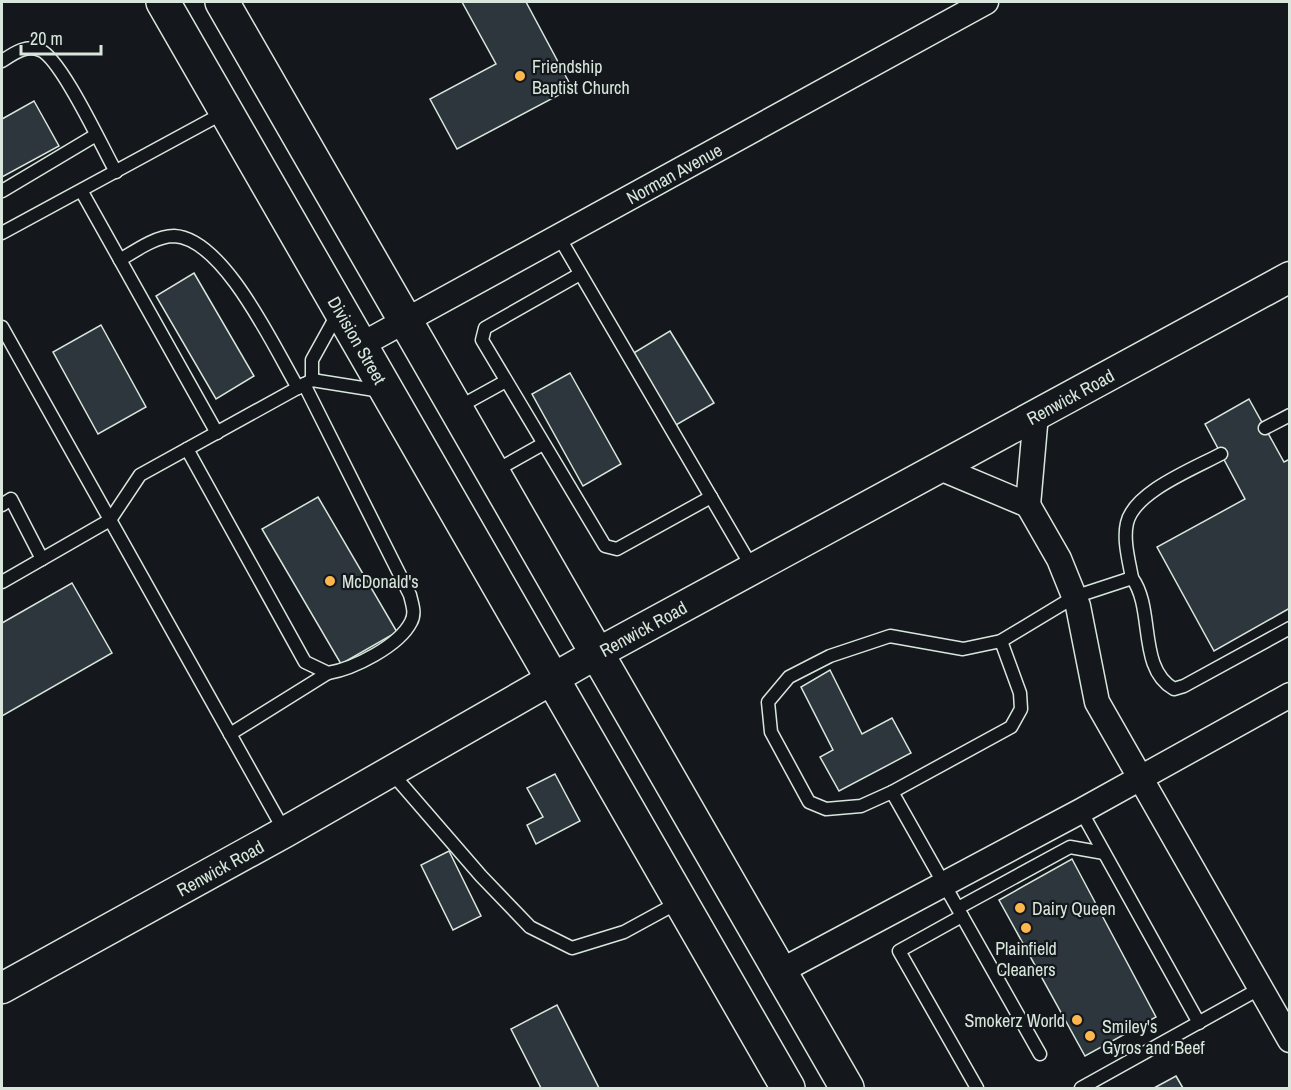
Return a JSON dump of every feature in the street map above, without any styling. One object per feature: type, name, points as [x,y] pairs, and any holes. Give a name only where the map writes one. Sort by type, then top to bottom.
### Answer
[{"type":"main road","name":"Division Street","points":[[163,2],[341,309],[550,680],[681,901],[788,1089]]},
{"type":"main road","points":[[222,2],[847,1089]]},
{"type":"street","name":"Norman Avenue","points":[[361,345],[986,2]]},
{"type":"street","name":"Renwick Road","points":[[2,988],[285,832],[596,654],[1290,278]]},
{"type":"street","points":[[1036,414],[1028,505],[1059,559],[1074,597],[1097,702],[1290,1040]]},
{"type":"street","points":[[940,468],[1028,505]]},
{"type":"street","points":[[779,972],[1081,811],[1290,695]]},
{"type":"lane","points":[[2,61],[23,48],[41,50],[57,64],[116,172]]},
{"type":"lane","points":[[2,233],[82,192],[226,112]]},
{"type":"lane","points":[[2,191],[96,135]]},
{"type":"lane","points":[[82,192],[217,433]]},
{"type":"lane","points":[[120,260],[155,241],[173,236],[189,240],[218,260],[234,279],[305,384],[410,595],[414,609],[412,621],[393,642],[355,666],[328,673],[230,734]]},
{"type":"lane","points":[[559,237],[753,568]]},
{"type":"lane","points":[[580,274],[485,328],[482,340],[543,444],[605,546],[617,549],[711,496]]},
{"type":"lane","points":[[305,384],[312,360],[341,309]]},
{"type":"lane","points":[[2,327],[285,832]]},
{"type":"lane","points":[[456,408],[506,381]]},
{"type":"lane","points":[[2,582],[110,520],[140,475],[305,384],[388,392]]},
{"type":"lane","points":[[1265,428],[1290,415]]},
{"type":"lane","points":[[494,472],[543,444]]},
{"type":"lane","points":[[187,449],[296,648],[305,662],[328,673]]},
{"type":"lane","points":[[1221,454],[1154,490],[1133,507],[1126,525],[1132,578],[1138,586],[1145,612],[1149,646],[1156,666],[1164,684],[1174,689],[1184,686],[1290,628]]},
{"type":"lane","points":[[2,505],[11,499],[42,559]]},
{"type":"lane","points":[[1000,641],[1020,693],[1021,709],[1011,727],[892,792],[861,806],[826,809],[809,802],[771,732],[768,702],[789,677],[830,656],[890,636],[963,650],[1000,641],[1074,597],[1132,578]]},
{"type":"lane","points":[[390,771],[481,876],[530,927],[572,948],[624,932],[681,901]]},
{"type":"lane","points":[[892,792],[1040,1054]]},
{"type":"lane","points":[[1081,811],[1199,1023]]},
{"type":"lane","points":[[977,1089],[898,951],[1070,847],[1104,853]]},
{"type":"lane","points":[[1081,1089],[1259,989]]},
{"type":"building","name":"Friendship Baptist Church","points":[[462,2],[526,2],[572,88],[457,149],[430,99],[496,64]]},
{"type":"building","points":[[34,101],[59,146],[2,177],[2,119]]},
{"type":"building","points":[[194,273],[254,376],[216,399],[156,296]]},
{"type":"building","points":[[101,325],[146,407],[98,434],[53,352]]},
{"type":"building","points":[[670,331],[714,403],[676,425],[632,354]]},
{"type":"building","points":[[570,373],[621,464],[583,486],[532,394]]},
{"type":"building","points":[[1249,399],[1284,462],[1290,459],[1290,608],[1214,651],[1157,547],[1245,499],[1205,424]]},
{"type":"building","name":"McDonald's","points":[[318,497],[397,632],[341,664],[262,529]]},
{"type":"building","points":[[72,583],[112,653],[2,716],[2,623]]},
{"type":"building","points":[[830,670],[862,734],[892,718],[911,753],[839,791],[820,757],[833,750],[801,687]]},
{"type":"building","points":[[555,774],[580,821],[536,844],[527,825],[543,817],[527,788]]},
{"type":"building","points":[[449,851],[481,916],[453,930],[421,865]]},
{"type":"building","points":[[1072,859],[1156,1017],[1085,1056],[999,900]]},
{"type":"building","points":[[557,1005],[599,1088],[541,1088],[511,1029]]},
{"type":"building","points":[[1176,1076],[1183,1088],[1154,1088]]},
{"type":"place","name":"Friendship Baptist Church","points":[[520,76]]},
{"type":"place","name":"McDonald's","points":[[330,581]]},
{"type":"place","name":"Dairy Queen","points":[[1020,908]]},
{"type":"place","name":"Plainfield Cleaners","points":[[1026,928]]},
{"type":"place","name":"Smokerz World","points":[[1077,1020]]},
{"type":"place","name":"Smiley's Gyros and Beef","points":[[1090,1036]]}]
